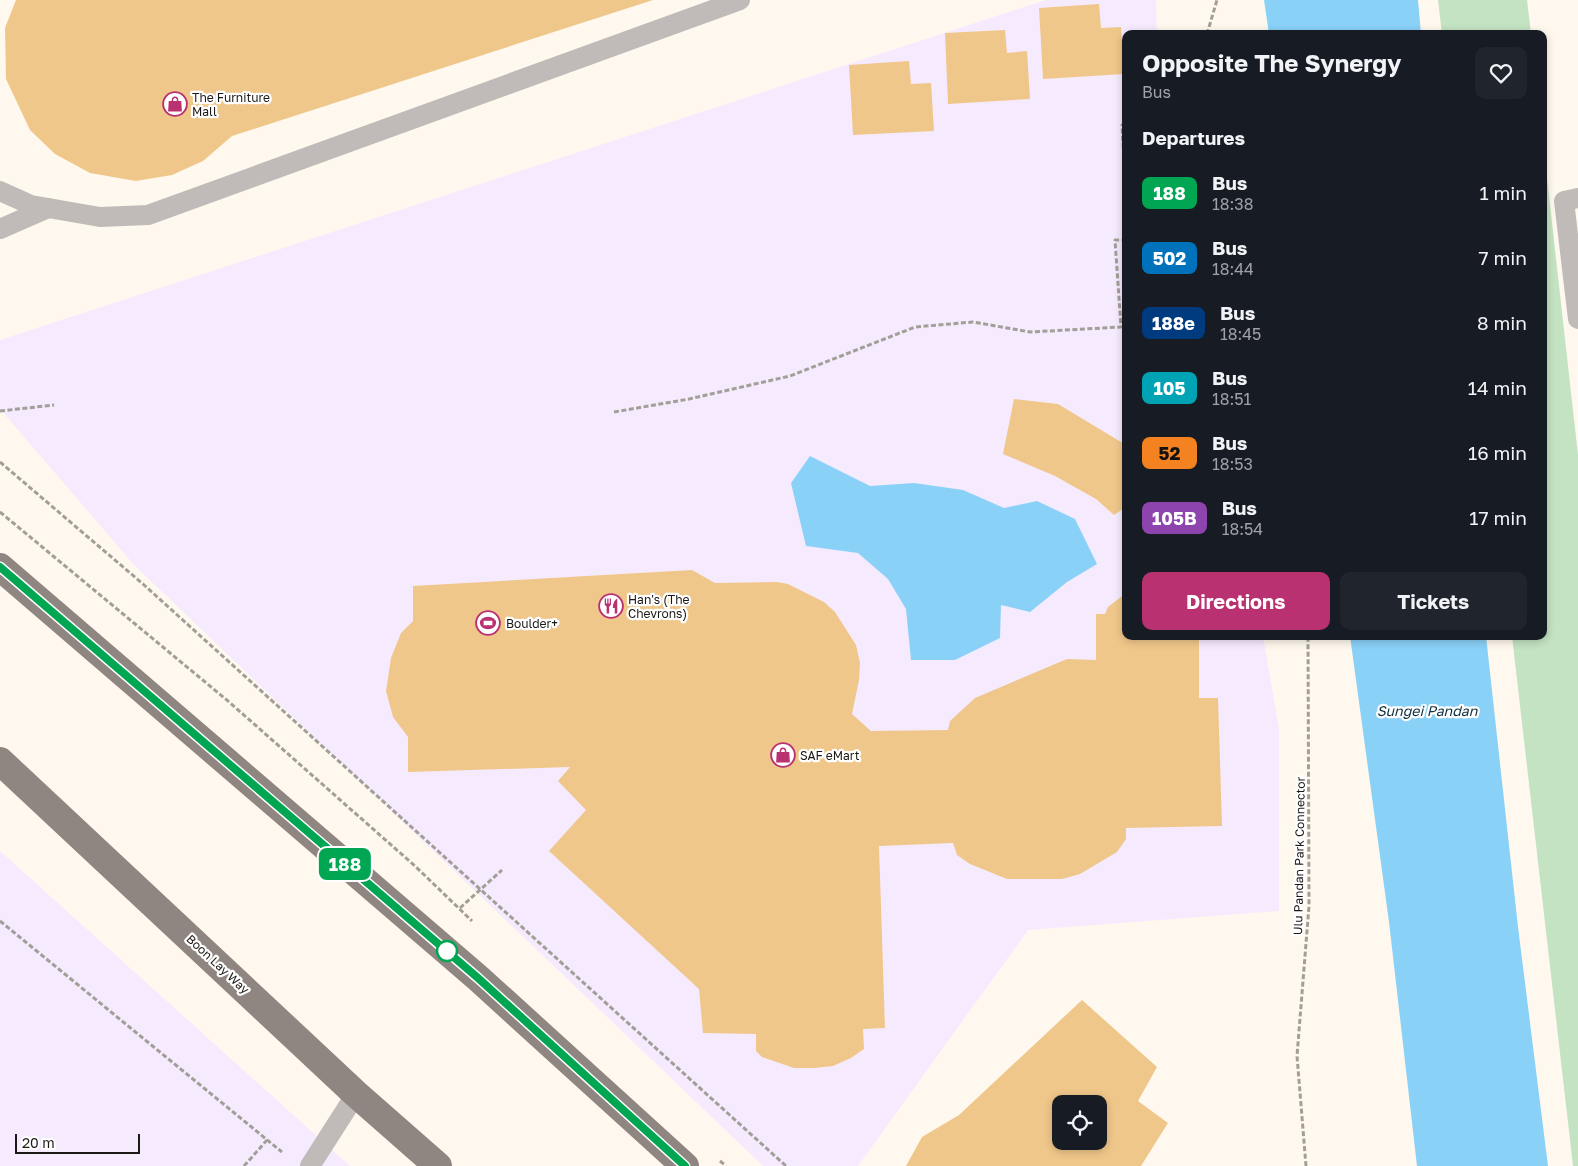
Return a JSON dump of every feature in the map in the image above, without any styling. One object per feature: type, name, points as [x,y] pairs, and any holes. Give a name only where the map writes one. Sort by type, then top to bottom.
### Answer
[{"type":"main road","points":[[0,567],[478,978],[685,1166]]},
{"type":"main road","name":"Boon Lay Way","points":[[0,761],[356,1094],[438,1166]]},
{"type":"lane","points":[[0,191],[31,205],[100,217],[148,215],[740,0]]},
{"type":"lane","points":[[1578,198],[1564,201],[1578,319]]},
{"type":"lane","points":[[0,229],[48,208]]},
{"type":"lane","points":[[310,1166],[356,1094]]},
{"type":"path","points":[[1208,30],[1217,0]]},
{"type":"path","points":[[614,412],[689,399],[790,376],[915,327],[973,322],[1030,332],[1121,327],[1115,240],[1122,240]]},
{"type":"path","points":[[0,411],[54,405]]},
{"type":"path","points":[[0,462],[143,584],[786,1166]]},
{"type":"path","points":[[0,512],[228,701],[415,866],[472,921]]},
{"type":"path","name":"Ulu Pandan Park Connector","points":[[1306,1166],[1297,1056],[1309,906],[1308,640]]},
{"type":"path","points":[[460,908],[502,870]]},
{"type":"path","points":[[0,921],[286,1156]]},
{"type":"path","points":[[244,1166],[266,1140]]},
{"type":"shaded area","points":[[1046,0],[1156,0],[1157,30],[1122,30],[1122,640],[1264,640],[1279,729],[1279,911],[1028,930],[858,1166],[763,1166],[135,566],[0,409],[0,340]]},
{"type":"shaded area","points":[[0,851],[350,1166],[0,1166]]},
{"type":"green space","points":[[1438,0],[1527,0],[1531,30],[1442,30]]},
{"type":"green space","points":[[1547,178],[1578,455],[1578,1166],[1573,1166],[1512,640],[1547,640]]},
{"type":"water","points":[[1264,0],[1418,0],[1421,30],[1268,30]]},
{"type":"water","points":[[810,456],[870,486],[914,483],[963,490],[1004,508],[1037,501],[1075,519],[1097,564],[1067,582],[1030,612],[1001,605],[1000,638],[955,660],[911,660],[906,609],[888,579],[858,553],[806,546],[791,483]]},
{"type":"water","name":"Sungei Pandan","points":[[1351,640],[1486,640],[1518,927],[1548,1166],[1417,1166],[1389,922]]},
{"type":"building","name":"The Furniture Mall","points":[[16,0],[653,0],[232,136],[203,161],[172,175],[136,181],[90,173],[55,154],[30,130],[6,79],[5,28]]},
{"type":"building","points":[[1099,4],[1101,28],[1121,27],[1122,74],[1043,79],[1039,8]]},
{"type":"building","points":[[1005,30],[1007,53],[1027,51],[1030,99],[948,104],[945,33]]},
{"type":"building","points":[[909,61],[911,84],[931,83],[934,131],[853,135],[849,65]]},
{"type":"building","points":[[1014,399],[1058,404],[1122,443],[1122,510],[1114,515],[1096,499],[1055,476],[1003,454]]},
{"type":"building","points":[[692,570],[715,583],[777,582],[788,584],[824,602],[835,612],[856,645],[860,663],[859,680],[852,714],[871,731],[948,730],[950,721],[975,698],[1067,659],[1096,660],[1096,614],[1105,614],[1108,607],[1122,596],[1122,640],[1199,640],[1199,698],[1218,698],[1222,826],[1126,828],[1126,839],[1117,852],[1080,874],[1062,879],[1007,879],[970,864],[957,855],[953,843],[879,846],[885,1028],[863,1029],[864,1049],[851,1058],[833,1066],[794,1068],[762,1057],[756,1051],[756,1034],[703,1033],[699,989],[549,851],[586,810],[558,781],[570,767],[408,772],[408,737],[393,717],[386,691],[391,658],[401,633],[413,621],[413,586]]},
{"type":"building","points":[[1082,1000],[1157,1067],[1138,1101],[1168,1123],[1141,1166],[906,1166],[922,1137],[959,1115]]},
{"type":"bus line","name":"188","points":[[0,567],[478,978],[685,1166]]},
{"type":"place","name":"The Furniture Mall","points":[[175,104]]},
{"type":"place","name":"Han's (The Chevrons)","points":[[611,606]]},
{"type":"place","name":"Boulder+","points":[[488,623]]},
{"type":"place","name":"SAF eMart","points":[[783,755]]}]
